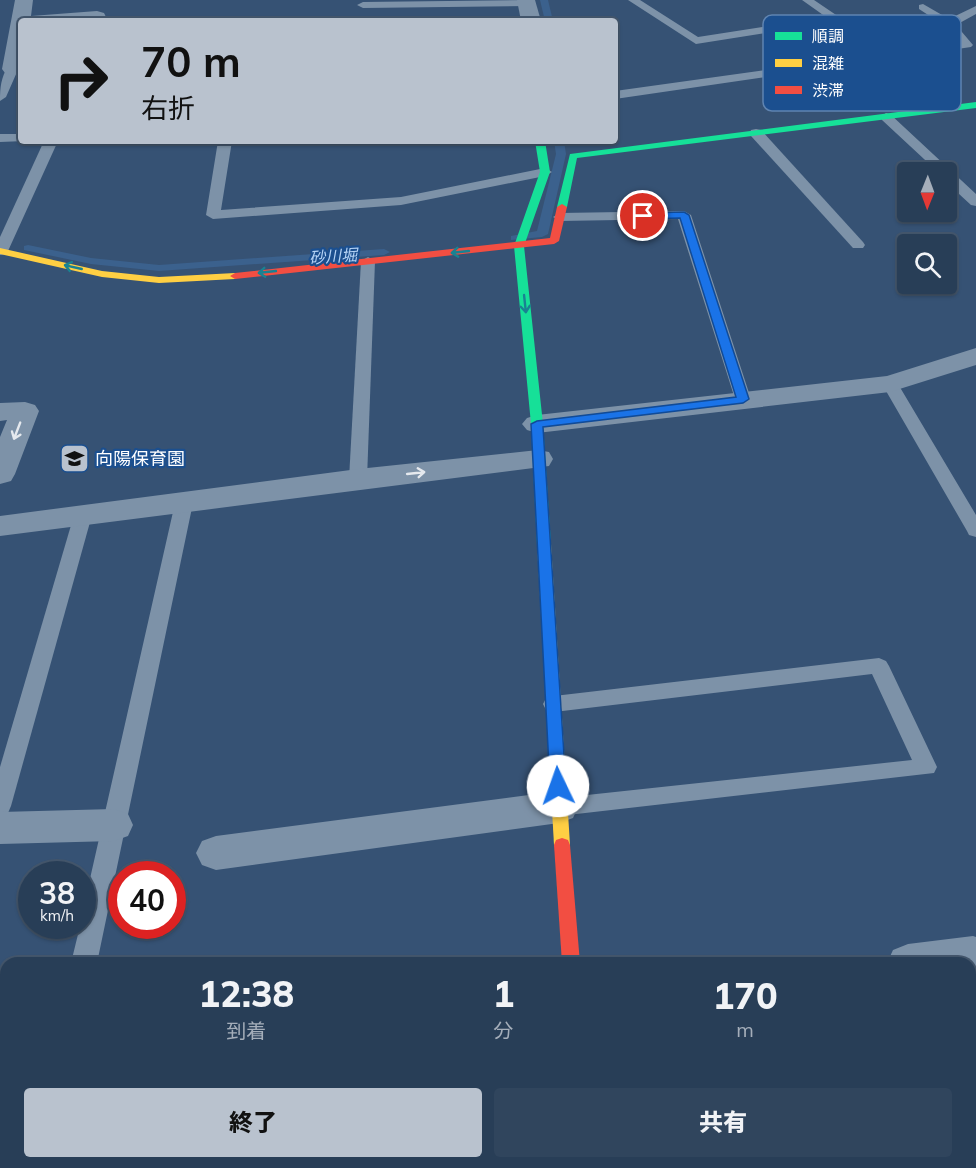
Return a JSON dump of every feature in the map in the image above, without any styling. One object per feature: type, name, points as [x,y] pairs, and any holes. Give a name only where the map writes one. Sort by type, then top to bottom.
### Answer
[{"type":"street","points":[[22,18],[24,0]]},
{"type":"street","points":[[82,18],[97,17]]},
{"type":"street","points":[[11,73],[18,37]]},
{"type":"street","points":[[961,107],[976,105]]},
{"type":"street","points":[[0,251],[102,274],[159,280],[231,276],[554,241],[573,156],[931,111]]},
{"type":"street","points":[[540,144],[545,172],[519,246],[537,424],[559,807],[571,957]]},
{"type":"street","points":[[537,424],[890,384],[976,356]]},
{"type":"street","points":[[0,412],[25,411],[0,474]]},
{"type":"street","points":[[0,526],[358,479],[538,459]]},
{"type":"street","points":[[216,853],[559,807]]},
{"type":"street","points":[[0,828],[114,825]]},
{"type":"street","points":[[957,957],[973,955],[974,957]]},
{"type":"lane","points":[[633,0],[696,41],[763,30]]},
{"type":"lane","points":[[807,0],[830,15]]},
{"type":"lane","points":[[363,4],[528,8]]},
{"type":"lane","points":[[923,7],[935,15]]},
{"type":"lane","points":[[961,17],[976,9]]},
{"type":"lane","points":[[961,38],[967,45],[961,46]]},
{"type":"lane","points":[[0,97],[11,73]]},
{"type":"lane","points":[[618,96],[763,75]]},
{"type":"lane","points":[[886,117],[934,162]]},
{"type":"lane","points":[[756,133],[858,245]]},
{"type":"lane","points":[[0,138],[18,138]]},
{"type":"lane","points":[[0,251],[50,144]]},
{"type":"lane","points":[[225,144],[213,215],[401,201],[545,172]]},
{"type":"lane","points":[[957,184],[976,202]]},
{"type":"lane","points":[[560,217],[684,215],[743,399]]},
{"type":"lane","points":[[358,479],[368,261]]},
{"type":"lane","points":[[890,384],[976,531]]},
{"type":"lane","points":[[85,957],[184,503]]},
{"type":"lane","points":[[0,806],[83,515]]},
{"type":"lane","points":[[554,704],[879,666],[926,767],[559,807]]},
{"type":"waterway","name":"砂川堀","points":[[544,0],[548,18]]},
{"type":"waterway","name":"砂川堀","points":[[515,238],[542,234],[561,154],[559,144]]},
{"type":"waterway","name":"砂川堀","points":[[28,248],[91,261],[159,268],[384,252]]},
{"type":"traffic: fast","points":[[961,107],[976,105]]},
{"type":"traffic: fast","points":[[562,207],[573,156],[929,111]]},
{"type":"traffic: fast","points":[[540,144],[545,172],[519,246],[537,424],[544,544]]},
{"type":"traffic: slow","points":[[0,251],[102,274],[159,280],[235,276]]},
{"type":"traffic: slow","points":[[544,544],[562,845]]},
{"type":"traffic: jam","points":[[235,276],[554,241],[562,207]]},
{"type":"traffic: jam","points":[[562,845],[571,957]]},
{"type":"place","name":"向陽保育園","points":[[74,458]]},
{"type":"route","points":[[558,786],[537,424],[743,399],[684,215],[643,216]]}]
